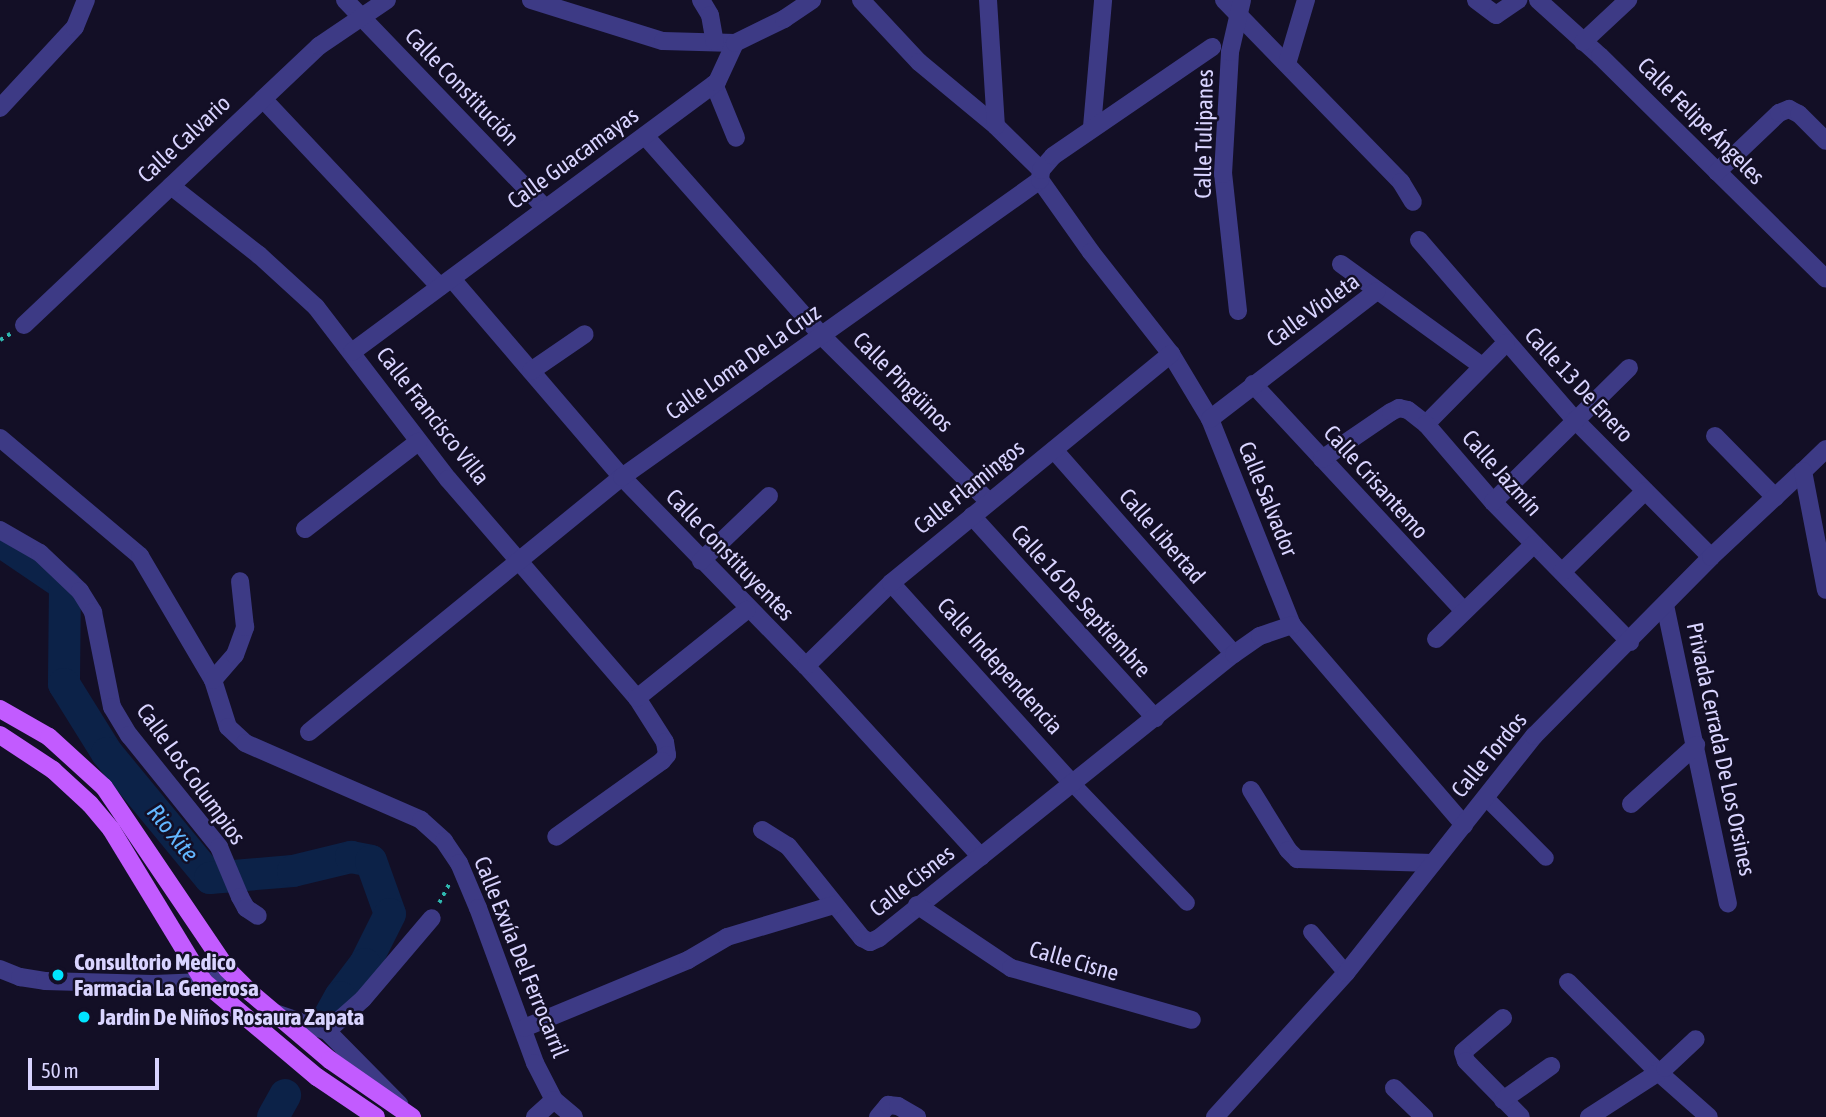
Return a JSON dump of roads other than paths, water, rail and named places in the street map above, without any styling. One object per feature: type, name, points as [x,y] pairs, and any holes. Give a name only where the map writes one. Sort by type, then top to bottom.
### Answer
[{"type":"main road","points":[[0,709],[49,737],[104,787],[227,969],[272,1012],[330,1060],[410,1116]]},
{"type":"main road","points":[[0,735],[53,770],[111,829],[204,982],[317,1077],[376,1117]]},
{"type":"street","points":[[0,108],[75,27],[86,0]]},
{"type":"street","name":"Calle Constitución","points":[[345,0],[545,208]]},
{"type":"street","name":"Calle Calvario","points":[[24,325],[319,46],[387,0]]},
{"type":"street","points":[[531,0],[663,41],[735,43],[783,19],[812,0]]},
{"type":"street","points":[[701,0],[709,15],[715,42]]},
{"type":"street","name":"Calle Salvador","points":[[861,0],[919,62],[996,126],[1041,175],[1091,252],[1171,354],[1210,419],[1292,625],[1464,825]]},
{"type":"street","points":[[988,0],[996,126]]},
{"type":"street","points":[[1092,127],[1103,0]]},
{"type":"street","points":[[1224,0],[1240,8],[1287,64],[1401,182],[1413,202]]},
{"type":"street","points":[[1287,64],[1306,0]]},
{"type":"street","points":[[1475,0],[1496,15],[1518,0]]},
{"type":"street","name":"Calle Felipe Ángeles","points":[[1538,0],[1826,279]]},
{"type":"street","points":[[1583,42],[1628,0]]},
{"type":"street","name":"Calle Tulipanes","points":[[1238,311],[1223,174],[1230,52],[1240,8]]},
{"type":"street","name":"Calle Guacamayas","points":[[352,352],[545,208],[646,137],[713,84],[735,43]]},
{"type":"street","name":"Calle Loma De La Cruz","points":[[309,732],[622,477],[823,337],[1041,175],[1053,156],[1092,127],[1212,47]]},
{"type":"street","points":[[713,84],[736,138]]},
{"type":"street","name":"Calle Constituyentes","points":[[263,99],[531,371],[622,477],[747,610],[806,666],[981,858]]},
{"type":"street","points":[[1717,172],[1779,113],[1789,109],[1799,114],[1826,141]]},
{"type":"street","name":"Calle Pingüinos","points":[[646,137],[823,337],[989,502]]},
{"type":"street","name":"Calle Francisco Villa","points":[[171,186],[259,255],[307,299],[352,352],[418,442],[637,698],[665,742],[667,755],[556,837]]},
{"type":"street","name":"Calle 13 De Enero","points":[[1419,240],[1575,420],[1711,557]]},
{"type":"street","points":[[1341,264],[1377,291]]},
{"type":"street","name":"Calle Violeta","points":[[1210,419],[1377,291],[1482,366]]},
{"type":"street","points":[[531,371],[585,334]]},
{"type":"street","points":[[1426,424],[1506,343]]},
{"type":"street","name":"Calle Flamingos","points":[[806,666],[891,583],[1171,354]]},
{"type":"street","points":[[1493,502],[1629,368]]},
{"type":"street","name":"Calle Crisantemo","points":[[1253,384],[1464,611]]},
{"type":"street","name":"Calle Jazmín","points":[[1322,459],[1399,408],[1408,410],[1426,424],[1493,502],[1630,642]]},
{"type":"street","points":[[1715,436],[1775,497]]},
{"type":"street","name":"Calle Exvía Del Ferrocarril","points":[[0,438],[140,556],[214,680],[228,727],[245,743],[421,820],[444,841],[459,863],[524,1028],[535,1063],[554,1100],[574,1117]]},
{"type":"street","points":[[305,529],[418,442]]},
{"type":"street","name":"Calle Tordos","points":[[1215,1117],[1346,973],[1534,736],[1630,642],[1711,557],[1826,449]]},
{"type":"street","name":"Calle Libertad","points":[[1054,450],[1234,654]]},
{"type":"street","points":[[1803,471],[1826,590]]},
{"type":"street","points":[[1562,572],[1645,491]]},
{"type":"street","points":[[701,561],[769,496]]},
{"type":"street","name":"Calle 16 De Septiembre","points":[[972,516],[1154,718]]},
{"type":"street","name":"Calle Los Columpios","points":[[0,530],[40,553],[80,591],[93,612],[113,707],[129,736],[210,834],[228,864],[246,908],[258,916]]},
{"type":"street","points":[[1436,639],[1534,544]]},
{"type":"street","points":[[214,680],[235,655],[245,627],[240,581]]},
{"type":"street","name":"Calle Independencia","points":[[891,583],[1072,783]]},
{"type":"street","name":"Privada Cerrada De Los Orsines","points":[[1665,605],[1728,904]]},
{"type":"street","points":[[637,698],[747,610]]},
{"type":"street","name":"Calle Cisnes","points":[[524,1028],[688,960],[727,937],[834,905],[862,938],[870,942],[880,938],[917,905],[981,858],[1234,654],[1260,636],[1292,625]]},
{"type":"street","points":[[1631,804],[1696,745]]},
{"type":"street","points":[[1072,783],[1187,903]]},
{"type":"street","points":[[1251,790],[1288,850],[1297,859],[1433,863]]},
{"type":"street","points":[[1485,797],[1546,858]]},
{"type":"street","points":[[762,830],[788,846],[834,905]]},
{"type":"street","name":"Calle Cisne","points":[[917,905],[1011,968],[1192,1020]]},
{"type":"street","points":[[327,1031],[363,999],[432,918]]},
{"type":"street","points":[[1311,932],[1346,973]]},
{"type":"street","points":[[0,969],[20,978],[45,981],[204,982],[227,969]]},
{"type":"street","points":[[1568,982],[1657,1071],[1709,1117]]},
{"type":"street","points":[[272,1012],[327,1031],[370,1071],[410,1116]]},
{"type":"street","points":[[1503,1018],[1463,1052],[1466,1060],[1521,1117]]},
{"type":"street","points":[[1589,1117],[1665,1068],[1696,1039]]},
{"type":"street","points":[[1503,1100],[1551,1066]]},
{"type":"street","points":[[1394,1088],[1424,1117]]},
{"type":"street","points":[[536,1117],[554,1100]]},
{"type":"street","points":[[883,1111],[898,1105],[917,1117]]},
{"type":"waterway","name":"Rio Xite","points":[[0,541],[65,585],[64,684],[107,753],[210,878],[293,871],[351,857],[371,861],[390,914],[365,964],[340,997],[326,1022]]},
{"type":"waterway","name":"Rio Xite","points":[[273,1117],[285,1095]]},
{"type":"place","name":"Consultorio Medico Farmacia La Generosa","points":[[58,975]]},
{"type":"place","name":"Jardin De Niños Rosaura Zapata","points":[[84,1017]]}]
